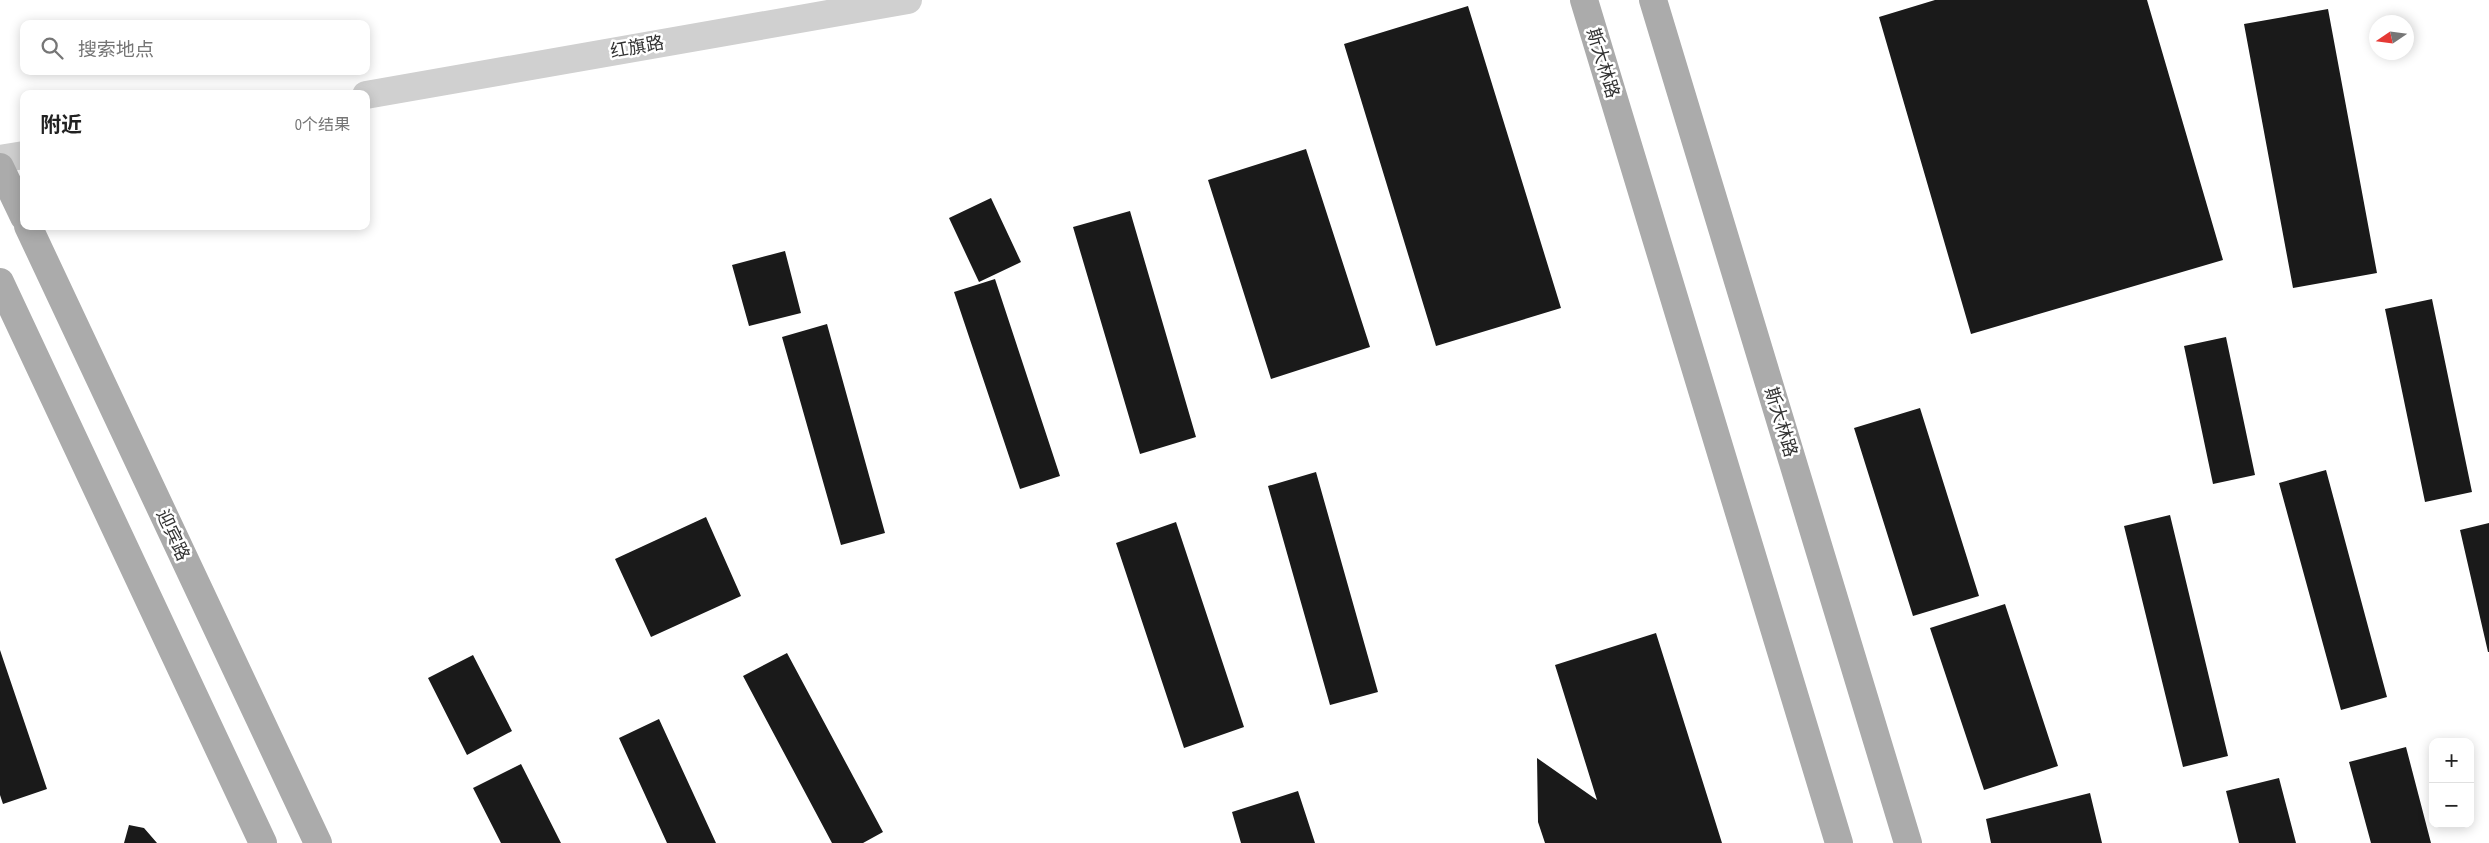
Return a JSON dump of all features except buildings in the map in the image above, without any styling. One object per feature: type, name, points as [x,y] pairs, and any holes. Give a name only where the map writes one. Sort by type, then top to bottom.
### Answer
[{"type":"main road","name":"斯大林路","points":[[1584,0],[1839,843]]},
{"type":"main road","name":"斯大林路","points":[[1653,0],[1908,843]]},
{"type":"main road","points":[[0,167],[20,209]]},
{"type":"main road","name":"迎宾路","points":[[30,230],[318,843]]},
{"type":"main road","points":[[0,282],[263,843]]},
{"type":"street","name":"红旗路","points":[[370,94],[908,0]]},
{"type":"street","points":[[0,159],[20,156]]}]
